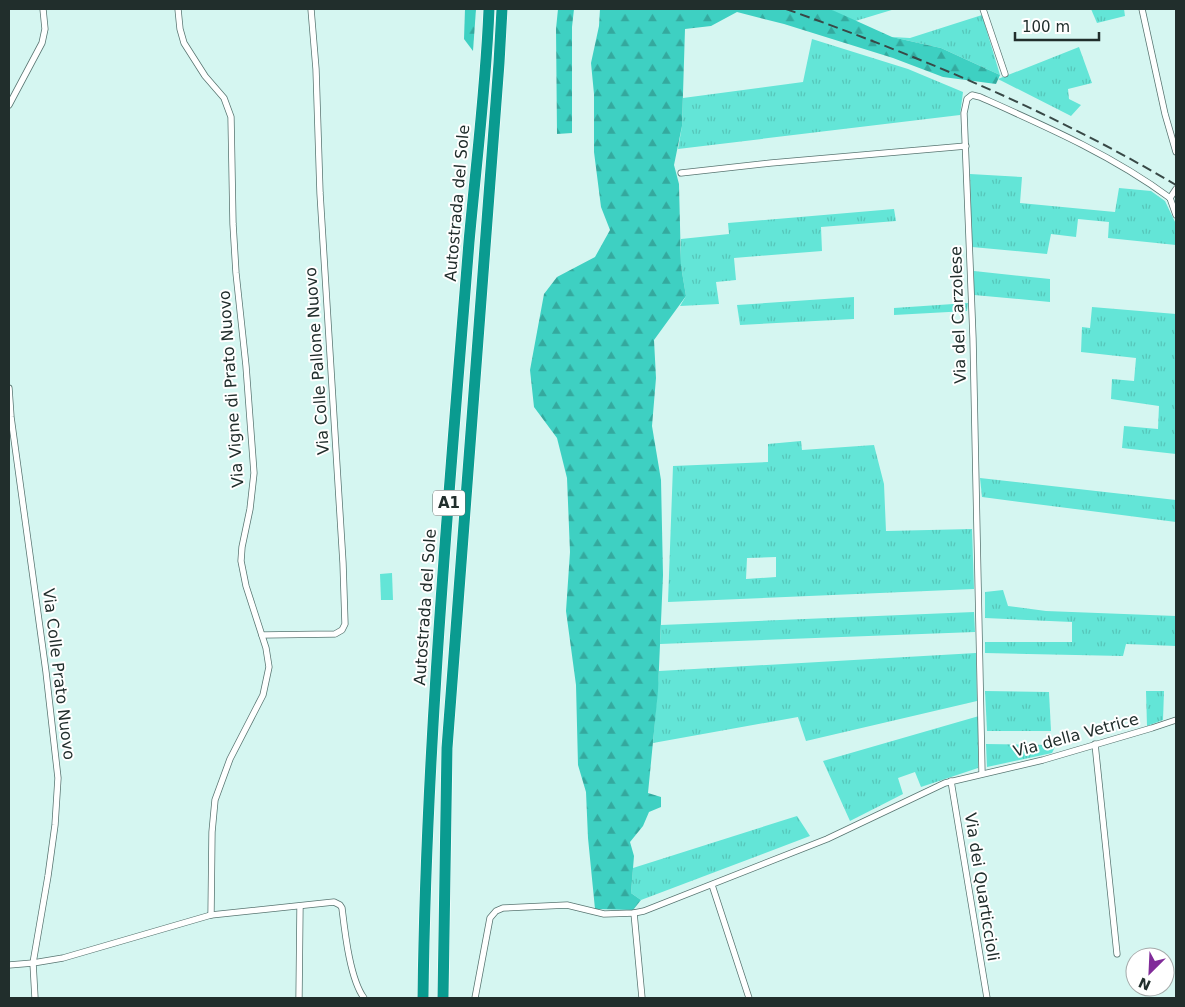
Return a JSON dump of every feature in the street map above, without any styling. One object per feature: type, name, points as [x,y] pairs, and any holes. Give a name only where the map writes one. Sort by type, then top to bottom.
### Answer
[{"type":"highway","name":"Autostrada del Sole","points":[[423,998],[429,802],[442,584],[472,205],[487,66],[490,9]]},
{"type":"highway","name":"Autostrada del Sole","points":[[443,998],[447,748],[502,9]]},
{"type":"street","points":[[9,105],[42,43],[45,29],[43,9]]},
{"type":"street","name":"Via Vigne di Prato Nuovo","points":[[178,9],[180,29],[184,43],[205,76],[224,98],[228,106],[231,123],[236,273],[246,366],[254,473],[241,561],[250,603],[268,654],[269,667],[263,695],[230,759],[216,800],[212,832],[211,915]]},
{"type":"street","name":"Via Colle Pallone Nuovo","points":[[262,636],[334,634],[340,632],[345,624],[320,193],[316,68],[311,9]]},
{"type":"street","points":[[983,9],[1005,74]]},
{"type":"street","points":[[1142,9],[1176,152]]},
{"type":"street","name":"Via del Carzolese","points":[[982,773],[973,338],[965,104],[968,97],[974,95],[1022,116],[1119,164],[1170,198]]},
{"type":"street","points":[[681,173],[780,162],[966,146]]},
{"type":"street","points":[[1176,189],[1170,198],[1176,215]]},
{"type":"street","name":"Via Colle Prato Nuovo","points":[[9,388],[11,417],[46,672],[58,778],[56,817],[33,963],[35,998]]},
{"type":"street","name":"Via della Vetrice","points":[[634,913],[656,907],[827,839],[911,798],[951,781],[1032,763],[1176,720]]},
{"type":"street","points":[[1095,744],[1117,954]]},
{"type":"street","name":"Via dei Quarticcioli","points":[[951,781],[987,998]]},
{"type":"street","points":[[712,885],[749,998]]},
{"type":"street","points":[[9,965],[63,958],[211,915],[333,902],[340,906],[348,950],[359,990],[364,998]]},
{"type":"street","points":[[475,998],[490,918],[496,911],[510,907],[567,905],[604,914],[634,913],[642,998]]},
{"type":"street","points":[[299,998],[300,907]]},
{"type":"green space","points":[[465,9],[476,9],[473,51],[464,39]]},
{"type":"green space","points":[[558,9],[574,9],[572,27],[572,133],[557,134],[556,29]]},
{"type":"green space","points":[[600,9],[830,9],[892,37],[941,48],[1000,75],[996,84],[943,77],[893,58],[784,24],[737,12],[711,26],[685,29],[682,126],[674,165],[679,184],[681,266],[686,296],[654,340],[656,378],[652,426],[661,480],[663,575],[658,691],[648,793],[661,797],[661,807],[649,812],[643,826],[630,842],[634,856],[631,893],[641,900],[633,910],[595,909],[588,838],[586,792],[578,765],[576,685],[566,611],[570,552],[567,478],[557,438],[534,407],[530,370],[544,294],[557,277],[595,257],[610,230],[601,207],[594,152],[594,94],[591,63],[599,26]]},
{"type":"green space","points":[[830,9],[895,9],[852,22]]},
{"type":"green space","points":[[1091,9],[1124,9],[1125,16],[1097,23]]},
{"type":"green space","points":[[982,15],[1000,75],[941,48],[892,37],[910,38]]},
{"type":"green space","points":[[812,39],[908,69],[963,92],[960,115],[678,149],[682,126],[683,98],[803,82]]},
{"type":"green space","points":[[1079,47],[1092,83],[1068,89],[1069,99],[1081,105],[1071,116],[998,79]]},
{"type":"green space","points":[[970,174],[1022,177],[1020,203],[1115,212],[1119,188],[1151,191],[1165,201],[1176,224],[1176,245],[1108,238],[1109,222],[1078,219],[1076,237],[1051,234],[1047,254],[972,247]]},
{"type":"green space","points":[[894,209],[896,221],[821,227],[822,251],[734,258],[736,280],[716,282],[719,304],[680,306],[686,296],[681,266],[681,239],[729,234],[728,223]]},
{"type":"green space","points":[[974,271],[1050,279],[1050,302],[974,295]]},
{"type":"green space","points":[[854,297],[854,319],[740,325],[737,305]]},
{"type":"green space","points":[[968,303],[967,311],[894,315],[894,308]]},
{"type":"green space","points":[[1092,307],[1176,314],[1176,454],[1122,448],[1124,426],[1158,429],[1159,406],[1111,399],[1112,379],[1134,381],[1136,358],[1081,352],[1082,327],[1090,328]]},
{"type":"green space","points":[[801,441],[802,450],[874,445],[884,484],[886,531],[972,529],[974,589],[668,602],[673,466],[768,462],[768,444]],"holes":[[[776,557],[776,577],[746,579],[747,558]]]},
{"type":"green space","points":[[980,478],[1176,500],[1176,522],[982,497]]},
{"type":"green space","points":[[392,573],[393,600],[381,600],[380,574]]},
{"type":"green space","points":[[1003,590],[1008,606],[1046,611],[1176,616],[1176,646],[1126,644],[1123,656],[985,653],[985,642],[1072,642],[1072,622],[985,618],[985,592]]},
{"type":"green space","points":[[974,612],[975,632],[660,644],[661,625]]},
{"type":"green space","points":[[976,653],[977,701],[806,741],[798,717],[653,743],[659,671]]},
{"type":"green space","points":[[985,691],[1049,692],[1051,731],[987,731]]},
{"type":"green space","points":[[1146,691],[1164,691],[1163,720],[1147,726]]},
{"type":"green space","points":[[979,716],[978,768],[921,787],[915,772],[898,778],[903,794],[850,821],[823,761]]},
{"type":"green space","points":[[986,744],[1056,745],[1052,753],[987,767]]},
{"type":"green space","points":[[797,816],[810,836],[641,900],[631,893],[633,868]]},
{"type":"railway","points":[[786,9],[887,47],[986,88],[1082,133],[1176,185]]}]
